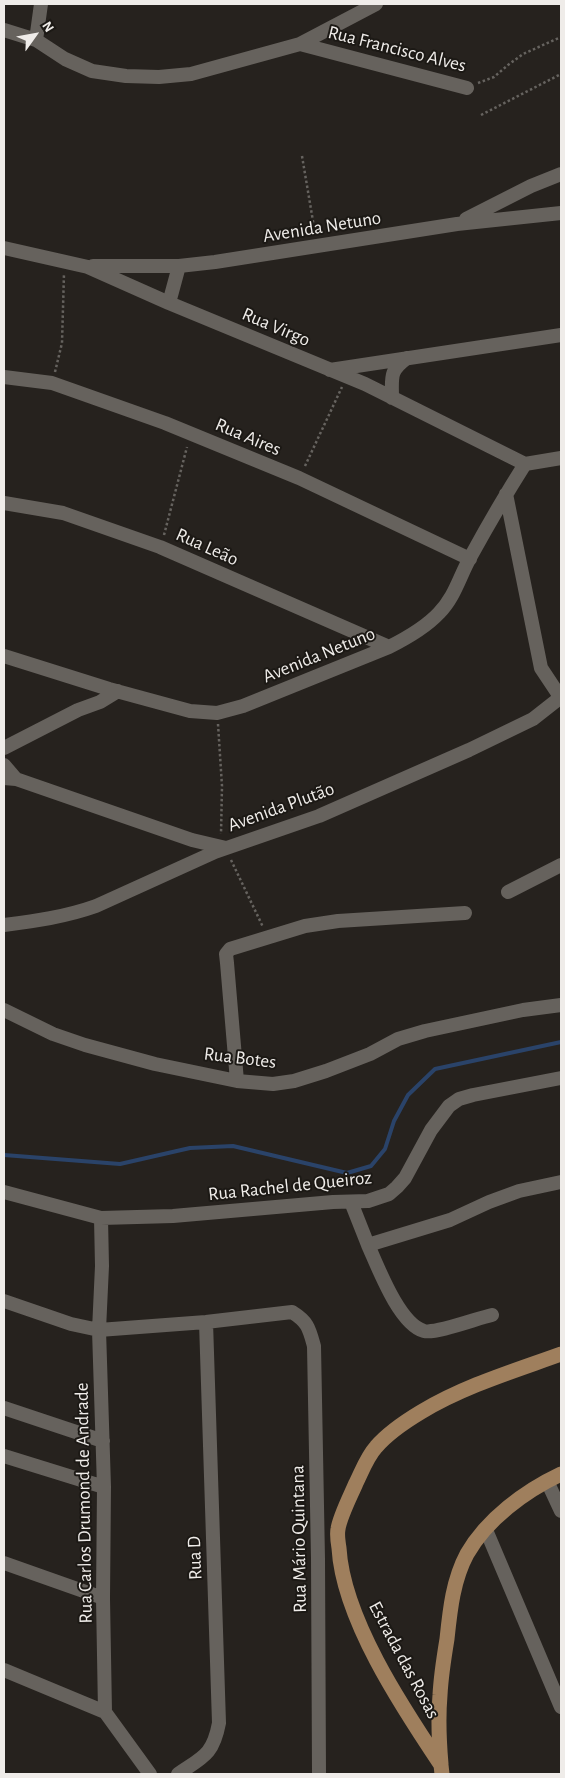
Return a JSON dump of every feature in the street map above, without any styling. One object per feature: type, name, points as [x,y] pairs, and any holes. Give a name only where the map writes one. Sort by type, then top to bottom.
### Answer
[{"type":"main road","name":"Estrada das Rosas","points":[[442,1770],[402,1707],[352,1605],[340,1566],[338,1529],[365,1463],[376,1447],[397,1429],[420,1412],[444,1399],[561,1354]]},
{"type":"main road","points":[[442,1770],[439,1730],[440,1694],[450,1610],[459,1571],[468,1553],[501,1514],[520,1498],[561,1474]]},
{"type":"street","points":[[36,40],[41,4]]},
{"type":"street","points":[[4,30],[36,40],[65,58],[92,71],[150,77],[191,74],[300,44],[376,4]]},
{"type":"street","name":"Rua Francisco Alves","points":[[300,44],[467,88]]},
{"type":"street","points":[[456,224],[531,186],[561,174]]},
{"type":"street","name":"Avenida Netuno","points":[[88,266],[179,266],[224,261],[456,224],[561,213]]},
{"type":"street","name":"Rua Virgo","points":[[4,248],[88,266],[169,303],[365,384],[525,464]]},
{"type":"street","points":[[169,303],[179,266]]},
{"type":"street","points":[[329,370],[561,335]]},
{"type":"street","points":[[392,398],[392,375],[397,366],[407,358]]},
{"type":"street","name":"Rua Aires","points":[[4,377],[52,383],[191,434],[299,478],[470,559]]},
{"type":"street","points":[[525,464],[561,458]]},
{"type":"street","name":"Avenida Netuno","points":[[4,656],[94,685],[190,711],[217,713],[243,706],[389,647],[407,638],[439,613],[452,596],[470,559],[525,464]]},
{"type":"street","points":[[506,494],[541,668],[561,698]]},
{"type":"street","name":"Rua Leão","points":[[4,503],[63,513],[160,546],[389,647]]},
{"type":"street","points":[[78,710],[87,692],[94,685]]},
{"type":"street","points":[[4,748],[78,710],[100,702],[118,691]]},
{"type":"street","name":"Avenida Plutão","points":[[4,925],[77,913],[226,848],[319,816],[469,750],[533,719],[561,698]]},
{"type":"street","points":[[4,765],[10,778],[183,837],[226,848]]},
{"type":"street","points":[[183,837],[189,849],[192,862]]},
{"type":"street","points":[[508,892],[561,864]]},
{"type":"street","points":[[237,1081],[226,954],[230,949],[305,926],[338,921],[465,913]]},
{"type":"street","name":"Rua Botes","points":[[4,1010],[53,1034],[85,1046],[155,1064],[237,1081],[273,1084],[294,1081],[326,1071],[370,1054],[398,1039],[425,1031],[514,1012],[561,1005]]},
{"type":"street","name":"Rua Rachel de Queiroz","points":[[4,1192],[102,1218],[173,1216],[368,1201],[388,1194],[405,1178],[439,1119],[450,1106],[473,1095],[561,1078]]},
{"type":"street","points":[[368,1245],[450,1220],[518,1191],[561,1182]]},
{"type":"street","points":[[351,1202],[388,1292],[410,1323],[425,1331],[439,1330],[492,1315]]},
{"type":"street","name":"Rua Carlos Drumond de Andrade","points":[[102,1218],[99,1330],[104,1487],[105,1712]]},
{"type":"street","points":[[4,1301],[71,1324],[99,1330],[206,1322]]},
{"type":"street","name":"Rua Mário Quintana","points":[[206,1322],[292,1312],[304,1319],[314,1346],[318,1559],[319,1774]]},
{"type":"street","name":"Rua D","points":[[178,1774],[208,1753],[216,1739],[219,1723],[206,1322]]},
{"type":"street","points":[[4,1408],[103,1441]]},
{"type":"street","points":[[4,1456],[104,1487]]},
{"type":"street","points":[[547,1481],[561,1511]]},
{"type":"street","points":[[486,1530],[561,1707]]},
{"type":"street","points":[[4,1563],[103,1598]]},
{"type":"street","points":[[4,1670],[105,1712],[150,1774]]},
{"type":"path","name":"Rua Francisco Alves","points":[[467,88],[494,77],[523,54],[561,36]]},
{"type":"path","points":[[481,115],[561,74]]},
{"type":"path","points":[[302,156],[317,247]]},
{"type":"path","points":[[52,383],[62,344],[64,262]]},
{"type":"path","points":[[299,478],[347,378]]},
{"type":"path","points":[[160,546],[191,434]]},
{"type":"path","points":[[217,713],[222,786],[221,834],[267,937]]},
{"type":"waterway","points":[[4,1155],[120,1164],[190,1148],[233,1146],[347,1173],[371,1166],[385,1149],[394,1121],[408,1095],[435,1069],[561,1042]]}]
